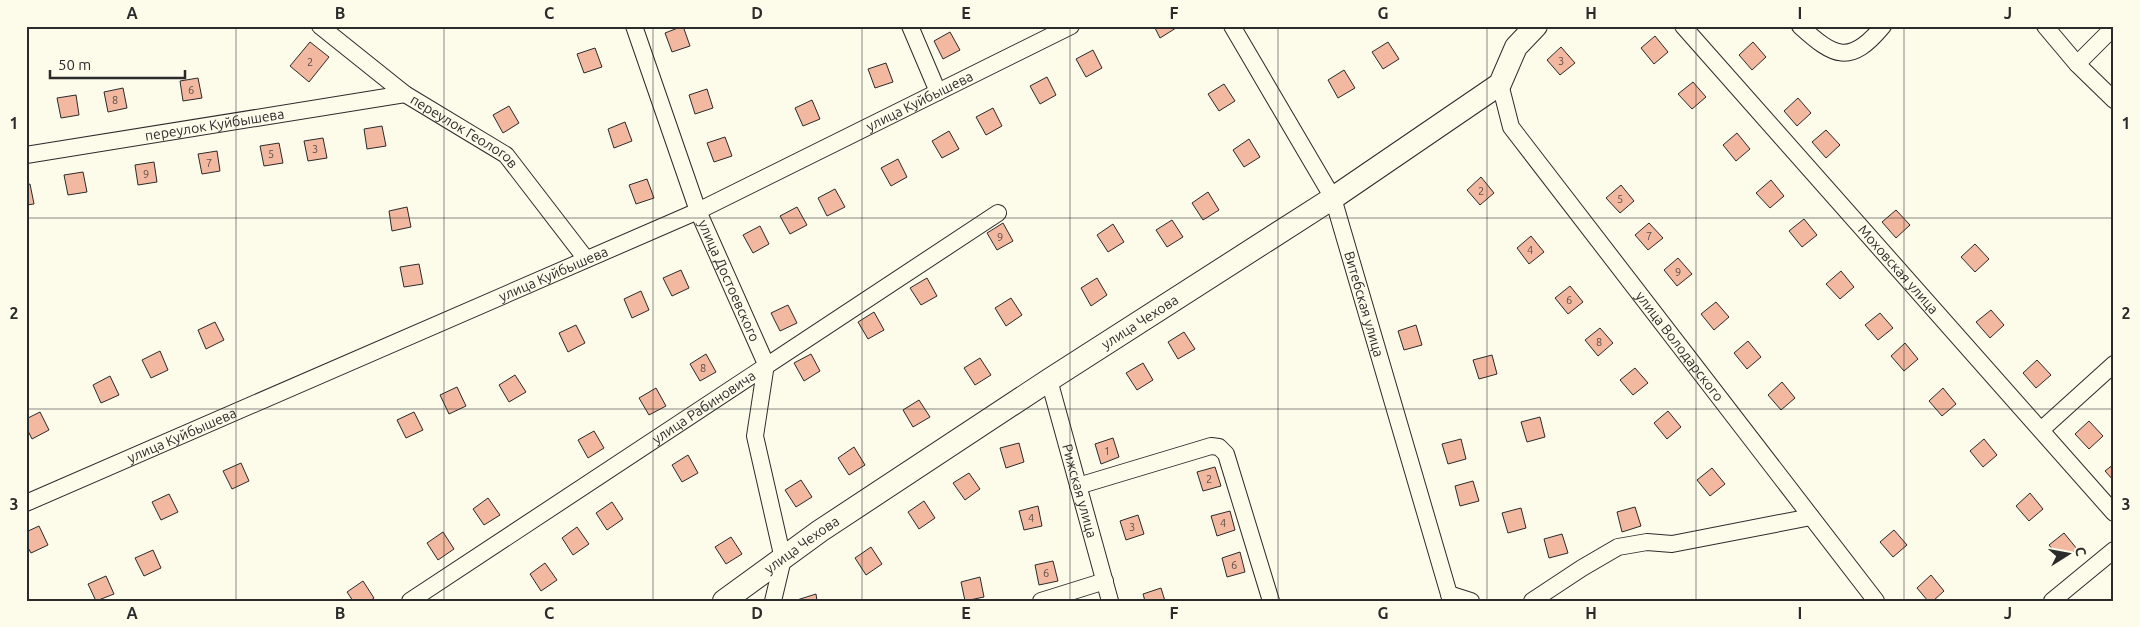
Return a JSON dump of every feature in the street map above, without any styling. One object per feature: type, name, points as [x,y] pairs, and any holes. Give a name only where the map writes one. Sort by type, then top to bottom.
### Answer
[{"type":"street","name":"улица Достоевского","points":[[634,26],[698,211],[766,364]]},
{"type":"street","points":[[910,26],[938,92]]},
{"type":"street","name":"улица Куйбышева","points":[[28,496],[698,211],[1071,26]]},
{"type":"street","name":"Витебская улица","points":[[1232,26],[1333,198],[1450,598]]},
{"type":"street","points":[[1500,84],[1516,47],[1536,26]]},
{"type":"street","name":"Моховская улица","points":[[1683,26],[2114,513]]},
{"type":"street","points":[[1800,26],[1832,52],[1853,52],[1871,41],[1883,26]]},
{"type":"street","points":[[2046,26],[2077,64],[2114,100]]},
{"type":"street","name":"переулок Геологов","points":[[323,27],[404,94],[506,155],[586,259]]},
{"type":"street","points":[[2077,64],[2114,27]]},
{"type":"street","name":"улица Чехова","points":[[724,601],[820,531],[1048,380],[1333,198],[1500,84]]},
{"type":"street","name":"улица Володарского","points":[[1500,84],[1511,127],[1876,601]]},
{"type":"street","name":"переулок Куйбышева","points":[[26,155],[404,94]]},
{"type":"street","name":"улица Рабиновича","points":[[410,601],[766,364],[998,213]]},
{"type":"street","points":[[766,364],[755,436],[784,559],[773,601]]},
{"type":"street","points":[[2041,430],[2114,364]]},
{"type":"street","name":"Рижская улица","points":[[1048,380],[1110,601]]},
{"type":"street","points":[[1078,486],[1210,446],[1219,447],[1226,454],[1271,601]]},
{"type":"street","points":[[1532,601],[1618,547],[1647,542],[1672,544],[1811,517]]},
{"type":"street","points":[[2052,601],[2114,550]]},
{"type":"street","points":[[1041,601],[1105,581]]},
{"type":"street","points":[[1450,598],[1471,601]]},
{"type":"building","points":[[683,26],[690,46],[672,52],[665,33]]},
{"type":"building","points":[[1154,26],[1175,26],[1176,28],[1160,38]]},
{"type":"building","points":[[950,32],[960,50],[943,59],[934,41]]},
{"type":"building","points":[[1655,36],[1668,52],[1654,64],[1641,48]]},
{"type":"building","points":[[310,42],[329,57],[309,82],[290,66]]},
{"type":"building","points":[[1388,42],[1399,59],[1383,69],[1372,52]]},
{"type":"building","points":[[1753,42],[1766,57],[1752,70],[1739,55]]},
{"type":"building","points":[[1561,47],[1575,63],[1560,75],[1547,60]]},
{"type":"building","points":[[595,48],[602,67],[584,73],[577,54]]},
{"type":"building","points":[[1093,50],[1102,68],[1086,77],[1076,59]]},
{"type":"building","points":[[886,63],[893,82],[875,88],[868,69]]},
{"type":"building","points":[[1344,70],[1355,88],[1338,98],[1328,80]]},
{"type":"building","points":[[1047,77],[1056,95],[1040,104],[1030,86]]},
{"type":"building","points":[[198,78],[202,98],[183,101],[180,81]]},
{"type":"building","points":[[1693,82],[1706,97],[1692,109],[1678,94]]},
{"type":"building","points":[[1224,84],[1235,101],[1219,111],[1208,94]]},
{"type":"building","points":[[123,88],[127,108],[108,112],[104,92]]},
{"type":"building","points":[[707,89],[713,108],[695,114],[689,95]]},
{"type":"building","points":[[76,95],[79,115],[61,118],[57,98]]},
{"type":"building","points":[[1798,98],[1811,113],[1797,126],[1784,111]]},
{"type":"building","points":[[812,100],[820,119],[803,126],[795,108]]},
{"type":"building","points":[[509,106],[519,123],[503,133],[493,115]]},
{"type":"building","points":[[993,108],[1002,126],[986,135],[976,117]]},
{"type":"building","points":[[625,122],[632,141],[614,148],[608,129]]},
{"type":"building","points":[[382,126],[386,146],[367,149],[364,129]]},
{"type":"building","points":[[1826,130],[1840,145],[1826,158],[1812,142]]},
{"type":"building","points":[[949,131],[959,149],[942,158],[932,141]]},
{"type":"building","points":[[1737,133],[1750,149],[1736,161],[1723,145]]},
{"type":"building","points":[[725,137],[732,156],[714,162],[707,143]]},
{"type":"building","points":[[323,138],[327,158],[308,161],[304,141]]},
{"type":"building","points":[[1249,139],[1260,157],[1244,167],[1233,150]]},
{"type":"building","points":[[279,143],[283,163],[264,166],[260,146]]},
{"type":"building","points":[[217,151],[220,171],[202,174],[198,154]]},
{"type":"building","points":[[898,159],[907,177],[891,186],[881,168]]},
{"type":"building","points":[[154,162],[157,182],[138,185],[135,165]]},
{"type":"building","points":[[83,172],[87,192],[68,195],[64,175]]},
{"type":"building","points":[[1481,177],[1494,193],[1480,205],[1467,190]]},
{"type":"building","points":[[647,179],[654,198],[636,204],[629,185]]},
{"type":"building","points":[[1771,180],[1784,196],[1770,208],[1756,193]]},
{"type":"building","points":[[30,184],[34,204],[26,205],[26,185]]},
{"type":"building","points":[[1621,185],[1634,201],[1620,213],[1606,198]]},
{"type":"building","points":[[835,189],[845,207],[827,216],[818,198]]},
{"type":"building","points":[[1208,192],[1219,210],[1203,220],[1192,203]]},
{"type":"building","points":[[407,207],[411,227],[392,231],[389,211]]},
{"type":"building","points":[[797,207],[807,225],[790,234],[780,216]]},
{"type":"building","points":[[1896,210],[1910,225],[1896,238],[1882,222]]},
{"type":"building","points":[[1804,219],[1817,235],[1802,247],[1789,231]]},
{"type":"building","points":[[1172,220],[1183,237],[1167,247],[1156,230]]},
{"type":"building","points":[[1003,223],[1013,241],[997,250],[987,233]]},
{"type":"building","points":[[1649,223],[1663,238],[1648,250],[1635,235]]},
{"type":"building","points":[[1113,224],[1124,242],[1108,252],[1097,235]]},
{"type":"building","points":[[760,226],[769,244],[753,253],[743,235]]},
{"type":"building","points":[[1531,236],[1544,252],[1529,264],[1517,248]]},
{"type":"building","points":[[1975,244],[1989,259],[1975,272],[1961,257]]},
{"type":"building","points":[[1678,258],[1692,274],[1677,286],[1664,270]]},
{"type":"building","points":[[419,264],[423,284],[404,287],[400,267]]},
{"type":"building","points":[[681,270],[689,288],[672,296],[663,278]]},
{"type":"building","points":[[1841,271],[1854,287],[1840,299],[1826,284]]},
{"type":"building","points":[[927,278],[937,296],[921,305],[910,288]]},
{"type":"building","points":[[1097,278],[1107,295],[1091,306],[1081,288]]},
{"type":"building","points":[[1570,286],[1583,302],[1568,314],[1555,298]]},
{"type":"building","points":[[641,291],[649,310],[632,318],[624,299]]},
{"type":"building","points":[[1011,298],[1022,315],[1006,326],[995,308]]},
{"type":"building","points":[[1716,302],[1729,317],[1714,330],[1701,314]]},
{"type":"building","points":[[788,305],[797,323],[780,331],[771,313]]},
{"type":"building","points":[[1991,310],[2004,325],[1990,338],[1976,322]]},
{"type":"building","points":[[874,312],[884,330],[868,339],[858,322]]},
{"type":"building","points":[[1880,313],[1893,328],[1878,340],[1865,325]]},
{"type":"building","points":[[215,322],[224,340],[206,349],[198,330]]},
{"type":"building","points":[[576,325],[585,343],[568,352],[559,333]]},
{"type":"building","points":[[1416,325],[1422,345],[1404,350],[1398,331]]},
{"type":"building","points":[[1600,328],[1613,343],[1598,356],[1585,340]]},
{"type":"building","points":[[1184,332],[1195,349],[1178,359],[1168,342]]},
{"type":"building","points":[[1748,341],[1761,357],[1747,369],[1734,353]]},
{"type":"building","points":[[1905,343],[1918,359],[1904,371],[1891,356]]},
{"type":"building","points":[[160,351],[168,370],[151,378],[142,360]]},
{"type":"building","points":[[706,354],[716,372],[700,381],[690,364]]},
{"type":"building","points":[[811,354],[820,371],[804,381],[794,363]]},
{"type":"building","points":[[1492,355],[1497,374],[1479,379],[1473,360]]},
{"type":"building","points":[[980,358],[991,375],[975,385],[964,368]]},
{"type":"building","points":[[2037,360],[2051,375],[2036,388],[2023,373]]},
{"type":"building","points":[[1143,363],[1153,380],[1137,390],[1126,373]]},
{"type":"building","points":[[1635,368],[1648,383],[1633,395],[1620,380]]},
{"type":"building","points":[[515,375],[526,392],[509,402],[499,385]]},
{"type":"building","points":[[110,376],[119,395],[101,403],[93,385]]},
{"type":"building","points":[[1782,382],[1795,398],[1781,410],[1768,395]]},
{"type":"building","points":[[457,387],[466,406],[449,414],[440,395]]},
{"type":"building","points":[[656,388],[666,406],[649,415],[639,398]]},
{"type":"building","points":[[1943,388],[1956,404],[1942,416],[1929,401]]},
{"type":"building","points":[[919,400],[930,417],[913,427],[903,410]]},
{"type":"building","points":[[1668,411],[1681,427],[1667,439],[1654,423]]},
{"type":"building","points":[[40,412],[49,430],[32,439],[26,427],[26,419]]},
{"type":"building","points":[[414,412],[423,430],[406,438],[397,420]]},
{"type":"building","points":[[1540,417],[1545,437],[1527,442],[1521,422]]},
{"type":"building","points":[[2089,421],[2103,436],[2089,449],[2075,434]]},
{"type":"building","points":[[594,431],[604,448],[588,458],[578,440]]},
{"type":"building","points":[[1113,438],[1119,457],[1101,464],[1095,444]]},
{"type":"building","points":[[1461,439],[1466,459],[1448,464],[1442,444]]},
{"type":"building","points":[[1984,439],[1997,455],[1983,467],[1970,451]]},
{"type":"building","points":[[1019,443],[1024,462],[1006,468],[1000,448]]},
{"type":"building","points":[[854,447],[865,465],[849,475],[838,458]]},
{"type":"building","points":[[688,455],[698,473],[682,482],[672,465]]},
{"type":"building","points":[[241,463],[249,481],[232,489],[223,471]]},
{"type":"building","points":[[2114,464],[2114,481],[2105,471]]},
{"type":"building","points":[[1215,467],[1221,486],[1203,491],[1197,472]]},
{"type":"building","points":[[1712,468],[1725,484],[1710,496],[1697,480]]},
{"type":"building","points":[[969,473],[980,489],[965,500],[953,483]]},
{"type":"building","points":[[801,480],[812,497],[796,507],[785,490]]},
{"type":"building","points":[[1473,481],[1479,501],[1460,506],[1455,486]]},
{"type":"building","points":[[2030,493],[2043,509],[2029,521],[2016,506]]},
{"type":"building","points":[[169,494],[178,512],[161,520],[152,502]]},
{"type":"building","points":[[488,498],[500,515],[484,525],[473,509]]},
{"type":"building","points":[[924,501],[935,518],[919,529],[908,512]]},
{"type":"building","points":[[612,502],[623,519],[607,530],[596,513]]},
{"type":"building","points":[[1038,506],[1042,526],[1024,530],[1019,511]]},
{"type":"building","points":[[1635,507],[1641,526],[1622,532],[1617,512]]},
{"type":"building","points":[[1521,508],[1526,528],[1508,533],[1502,513]]},
{"type":"building","points":[[1230,511],[1235,530],[1217,536],[1211,516]]},
{"type":"building","points":[[1138,515],[1144,534],[1126,540],[1120,521]]},
{"type":"building","points":[[39,526],[48,545],[31,553],[26,544],[26,532]]},
{"type":"building","points":[[577,527],[589,544],[573,555],[562,538]]},
{"type":"building","points":[[1894,530],[1907,545],[1893,557],[1880,542]]},
{"type":"building","points":[[443,532],[454,549],[438,560],[427,543]]},
{"type":"building","points":[[2064,533],[2077,549],[2062,561],[2049,545]]},
{"type":"building","points":[[1562,534],[1568,553],[1549,558],[1544,539]]},
{"type":"building","points":[[731,537],[742,554],[726,564],[715,547]]},
{"type":"building","points":[[871,547],[882,564],[866,575],[855,558]]},
{"type":"building","points":[[153,550],[161,568],[144,576],[135,558]]},
{"type":"building","points":[[1240,552],[1245,572],[1227,577],[1222,558]]},
{"type":"building","points":[[1053,561],[1058,581],[1039,585],[1035,565]]},
{"type":"building","points":[[545,563],[557,580],[541,591],[530,574]]},
{"type":"building","points":[[1931,575],[1944,591],[1933,601],[1928,601],[1917,588]]},
{"type":"building","points":[[106,576],[114,594],[96,601],[88,584]]},
{"type":"building","points":[[980,577],[984,597],[965,601],[961,582]]},
{"type":"building","points":[[363,581],[374,598],[370,601],[353,601],[347,592]]},
{"type":"building","points":[[1161,588],[1165,601],[1145,601],[1143,594]]},
{"type":"building","points":[[816,594],[817,601],[797,600]]}]
